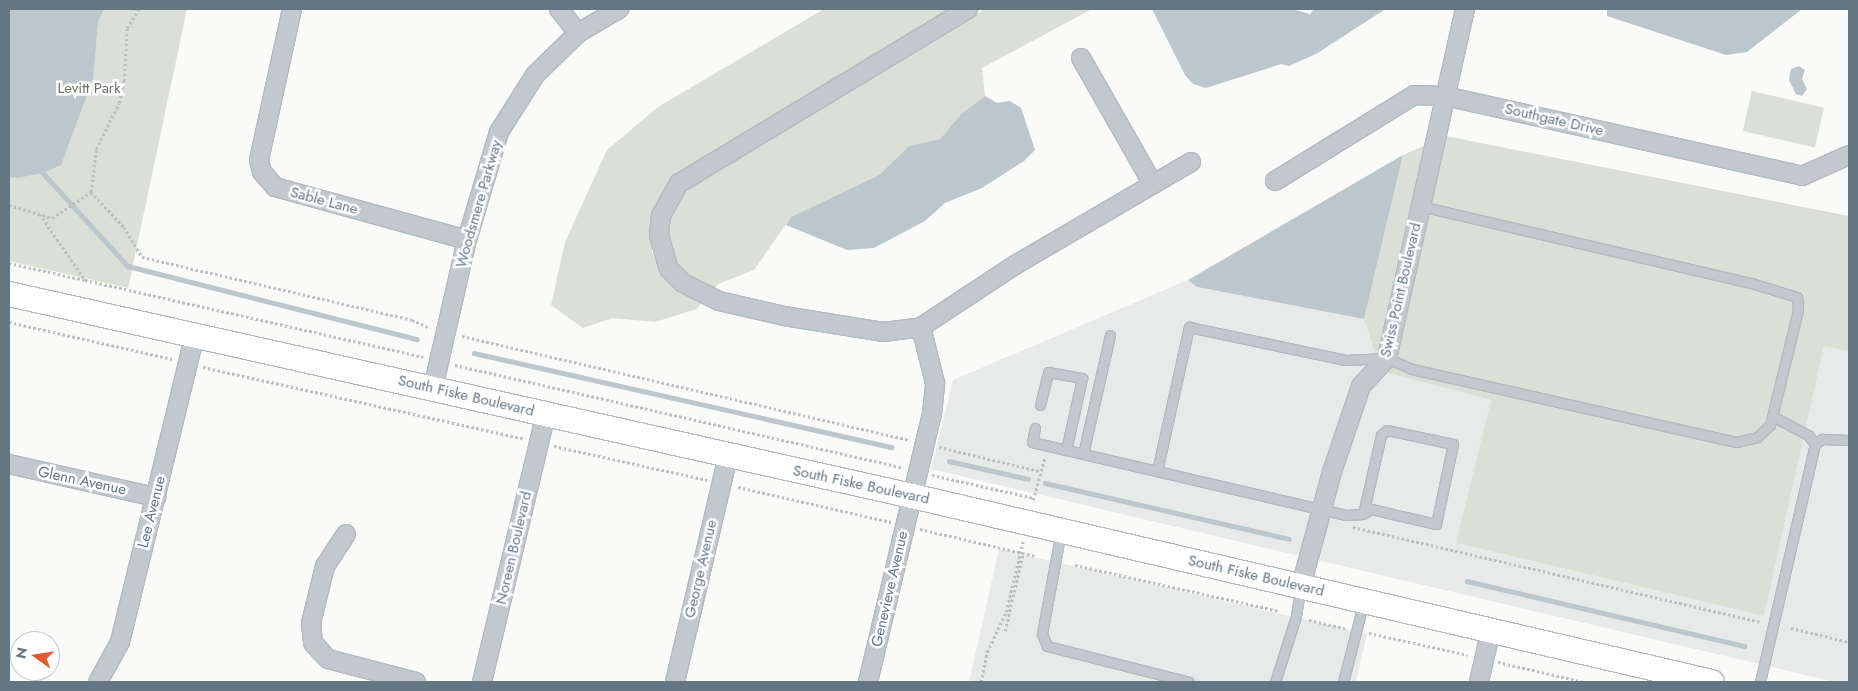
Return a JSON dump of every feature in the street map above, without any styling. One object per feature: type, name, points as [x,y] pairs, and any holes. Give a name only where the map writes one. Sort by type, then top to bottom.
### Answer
[{"type":"main road","name":"South Fiske Boulevard","points":[[9,294],[194,338],[433,388],[912,496],[1032,507],[1061,530],[1712,682]]},
{"type":"street","name":"Sable Lane","points":[[292,9],[259,160],[262,172],[275,188],[467,240]]},
{"type":"street","points":[[559,9],[578,34]]},
{"type":"street","name":"Woodsmere Parkway","points":[[433,388],[467,240],[499,132],[535,75],[578,34],[618,9]]},
{"type":"street","points":[[968,9],[679,183],[661,215],[659,235],[668,269],[698,292],[720,301],[784,316],[883,332],[921,327],[1015,265],[1191,162]]},
{"type":"street","name":"Swiss Point Boulevard","points":[[1301,586],[1322,509],[1360,386],[1387,358],[1465,9]]},
{"type":"street","points":[[1081,58],[1153,184]]},
{"type":"street","name":"Southgate Drive","points":[[1275,181],[1414,96],[1446,96],[1802,176],[1849,155]]},
{"type":"street","name":"Genevieve Avenue","points":[[868,682],[925,444],[935,383],[921,327]]},
{"type":"street","name":"Lee Avenue","points":[[98,682],[120,642],[194,338]]},
{"type":"street","name":"Noreen Boulevard","points":[[482,682],[546,414]]},
{"type":"street","name":"George Avenue","points":[[675,682],[728,456]]},
{"type":"street","name":"Glenn Avenue","points":[[9,464],[156,497]]},
{"type":"street","points":[[346,534],[325,566],[311,623],[313,643],[328,660],[416,682]]},
{"type":"street","points":[[1479,682],[1491,629]]},
{"type":"lane","points":[[1157,471],[1189,327],[1346,360],[1387,358],[1412,369],[1736,442],[1757,437],[1770,425],[1798,310],[1797,298],[1752,283],[1421,206]]},
{"type":"lane","points":[[1083,454],[1110,335]]},
{"type":"lane","points":[[1040,405],[1048,372],[1082,378],[1066,450]]},
{"type":"lane","points":[[1772,416],[1808,434],[1815,444]]},
{"type":"lane","points":[[1035,428],[1032,442],[1345,515],[1363,514],[1371,509],[1436,524],[1454,444],[1387,430],[1381,435],[1363,514]]},
{"type":"lane","points":[[1760,682],[1815,444],[1822,439],[1849,440]]},
{"type":"lane","points":[[1061,530],[1042,634],[1047,646],[1189,682]]},
{"type":"lane","points":[[1275,682],[1296,616],[1301,586]]},
{"type":"lane","points":[[1343,682],[1364,601]]},
{"type":"path","points":[[9,205],[40,214],[58,216],[91,192],[96,149],[119,103],[124,81],[127,28],[139,9]]},
{"type":"path","points":[[91,192],[124,227],[142,257],[412,320],[446,332],[1039,471]]},
{"type":"path","points":[[40,214],[85,280]]},
{"type":"path","points":[[9,263],[918,472],[1032,507]]},
{"type":"path","points":[[9,322],[174,360]]},
{"type":"path","points":[[197,365],[529,440]]},
{"type":"path","points":[[549,445],[711,481]]},
{"type":"path","points":[[1005,631],[1039,471],[1045,457],[1054,459]]},
{"type":"path","points":[[732,486],[892,522]]},
{"type":"path","points":[[1346,526],[1763,622]]},
{"type":"path","points":[[919,528],[1035,556]]},
{"type":"path","points":[[981,682],[987,652],[1006,612],[1022,553]]},
{"type":"path","points":[[1075,565],[1279,611]]},
{"type":"path","points":[[1309,620],[1345,628]]},
{"type":"path","points":[[1791,628],[1849,642]]},
{"type":"path","points":[[1366,632],[1470,656]]},
{"type":"path","points":[[1496,662],[1584,682]]},
{"type":"shaded area","points":[[9,9],[104,9],[98,22],[93,79],[61,165],[43,173],[17,178],[9,177]]},
{"type":"shaded area","points":[[1152,9],[1292,9],[1310,14],[1314,9],[1403,9],[1384,10],[1316,54],[1289,66],[1281,64],[1206,88],[1193,84],[1185,75]]},
{"type":"shaded area","points":[[1607,9],[1802,9],[1747,52],[1726,55],[1607,16]]},
{"type":"shaded area","points":[[1799,66],[1805,70],[1802,79],[1807,89],[1802,96],[1796,94],[1789,80],[1791,69]]},
{"type":"shaded area","points":[[985,96],[997,103],[1010,101],[1021,108],[1035,150],[1024,161],[982,188],[945,203],[925,221],[874,248],[847,250],[786,225],[791,217],[879,175],[909,146],[940,139],[961,114]]},
{"type":"shaded area","points":[[1403,155],[1364,319],[1197,287],[1188,280]]},
{"type":"shaded area","points":[[1188,280],[1197,287],[1364,319],[1377,359],[1360,371],[1352,383],[1300,556],[931,469],[953,380]]},
{"type":"shaded area","points":[[1824,345],[1849,351],[1849,682],[1835,682],[1317,560],[1340,474],[1369,389],[1388,373],[1491,400],[1457,543],[1764,616]]},
{"type":"shaded area","points":[[999,549],[1367,634],[1356,682],[969,682]]},
{"type":"green space","name":"Levitt Park","points":[[9,9],[187,9],[128,288],[9,261]]},
{"type":"green space","points":[[824,9],[953,9],[671,179],[652,214],[652,251],[662,274],[678,290],[702,302],[697,309],[655,322],[613,318],[583,328],[551,305],[565,242],[607,150],[658,107]]},
{"type":"green space","points":[[985,9],[1092,9],[982,68],[985,96],[961,114],[940,139],[909,146],[879,175],[791,217],[754,270],[718,284],[713,290],[688,278],[676,265],[668,235],[670,217],[685,189]]},
{"type":"green space","points":[[1752,91],[1824,108],[1815,148],[1743,131]]},
{"type":"green space","points":[[1446,136],[1849,216],[1849,351],[1824,346],[1764,616],[1456,543],[1491,400],[1388,373],[1396,360],[1402,337]]},
{"type":"green space","points":[[1426,145],[1377,359],[1364,319],[1403,155]]},
{"type":"waterway","points":[[43,173],[128,266],[417,339]]},
{"type":"waterway","points":[[474,353],[892,447]]},
{"type":"waterway","points":[[949,461],[1028,479]]},
{"type":"waterway","points":[[1045,483],[1289,539]]},
{"type":"waterway","points":[[1467,581],[1744,646]]}]
